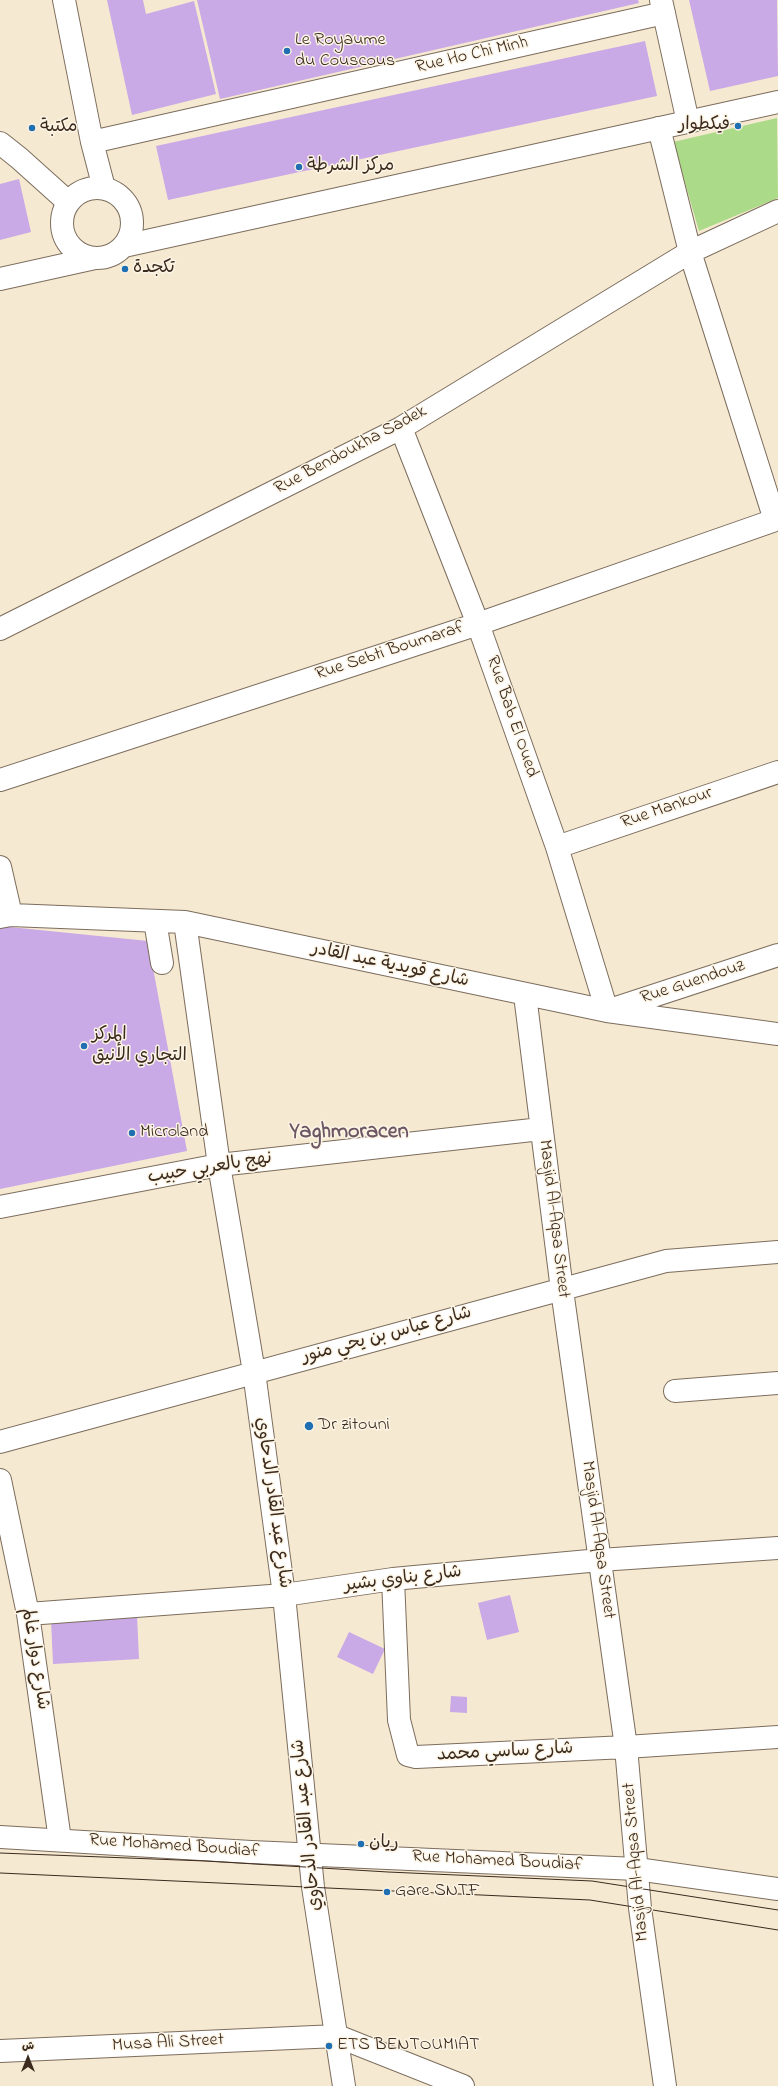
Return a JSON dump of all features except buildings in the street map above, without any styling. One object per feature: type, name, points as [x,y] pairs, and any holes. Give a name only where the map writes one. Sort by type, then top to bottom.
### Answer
[{"type":"street","points":[[64,0],[92,142],[104,188]]},
{"type":"street","points":[[662,6],[688,122]]},
{"type":"street","name":"Rue Ho Chi Minh","points":[[92,142],[662,6]]},
{"type":"street","points":[[124,246],[778,102]]},
{"type":"street","points":[[659,128],[690,252],[777,520]]},
{"type":"street","points":[[0,143],[10,160],[68,202]]},
{"type":"street","points":[[0,279],[95,258],[106,257],[116,253],[124,246],[130,235],[133,223],[131,211],[125,200],[116,192],[104,188],[84,190],[75,194],[68,202],[63,212],[63,233],[68,243],[84,256],[95,258]]},
{"type":"street","name":"Rue Bendoukha Sadek","points":[[0,629],[401,428],[690,252],[778,211]]},
{"type":"street","name":"Rue Bab El Oued","points":[[401,428],[478,624],[557,847],[607,1011]]},
{"type":"street","name":"Rue Sebti Boumaraf","points":[[0,780],[478,624],[777,520]]},
{"type":"street","name":"Rue Mankour","points":[[557,847],[778,772]]},
{"type":"street","points":[[0,867],[5,916]]},
{"type":"street","name":"شارع قويدية عبد القادر","points":[[5,916],[185,922],[525,995],[607,1011],[778,1034]]},
{"type":"street","points":[[155,921],[162,963]]},
{"type":"street","name":"شارع عبد القادر الدحاوي","points":[[185,922],[219,1165],[254,1372],[284,1596],[313,1887],[344,2086]]},
{"type":"street","name":"Rue Guendouz","points":[[607,1011],[778,955]]},
{"type":"street","name":"Masjid Al-Aqsa Street","points":[[525,995],[562,1290],[626,1747],[640,1908],[665,2086]]},
{"type":"street","name":"نهج بالعربي حبيب","points":[[0,1207],[219,1165],[541,1129]]},
{"type":"street","name":"شارع عباس بن يحي منور","points":[[0,1442],[666,1261],[778,1252]]},
{"type":"street","points":[[675,1391],[778,1383]]},
{"type":"street","name":"شارع دوار غالم","points":[[0,1480],[28,1614],[60,1840]]},
{"type":"street","name":"شارع بناوي بشير","points":[[28,1614],[284,1596],[393,1579],[600,1560],[778,1548]]},
{"type":"street","name":"شارع ساسي محمد","points":[[393,1579],[399,1720],[408,1755],[416,1757],[626,1747],[778,1737]]},
{"type":"street","name":"Rue Mohamed Boudiaf","points":[[0,1837],[310,1854],[637,1869],[778,1889]]},
{"type":"street","points":[[337,2036],[463,2086]]},
{"type":"street","name":"Musa Ali Street","points":[[0,2051],[337,2036]]},
{"type":"green space","points":[[777,118],[778,198],[699,231],[673,142]]},
{"type":"tram line","points":[[0,1853],[205,1861],[388,1872],[592,1881],[778,1910]]},
{"type":"tram line","points":[[0,1873],[590,1900],[778,1930]]},
{"type":"place","name":"Le Royaume du Couscous","points":[[287,51]]},
{"type":"place","name":"فيكطوار","points":[[738,126]]},
{"type":"place","name":"مكتبة","points":[[32,128]]},
{"type":"place","name":"مركز الشرطة","points":[[299,167]]},
{"type":"place","name":"تكجدة","points":[[125,269]]},
{"type":"place","name":"المركز التجاري الأنيق","points":[[84,1046]]},
{"type":"place","name":"Microland","points":[[132,1133]]},
{"type":"place","name":"Dr zitouni","points":[[309,1426]]},
{"type":"place","name":"ريان","points":[[361,1844]]},
{"type":"place","name":"Gare SNTF","points":[[387,1892]]},
{"type":"place","name":"ETS BENTOUMIAT","points":[[329,2046]]},
{"type":"district","name":"Yaghmoracen","points":[[349,1133]]}]
